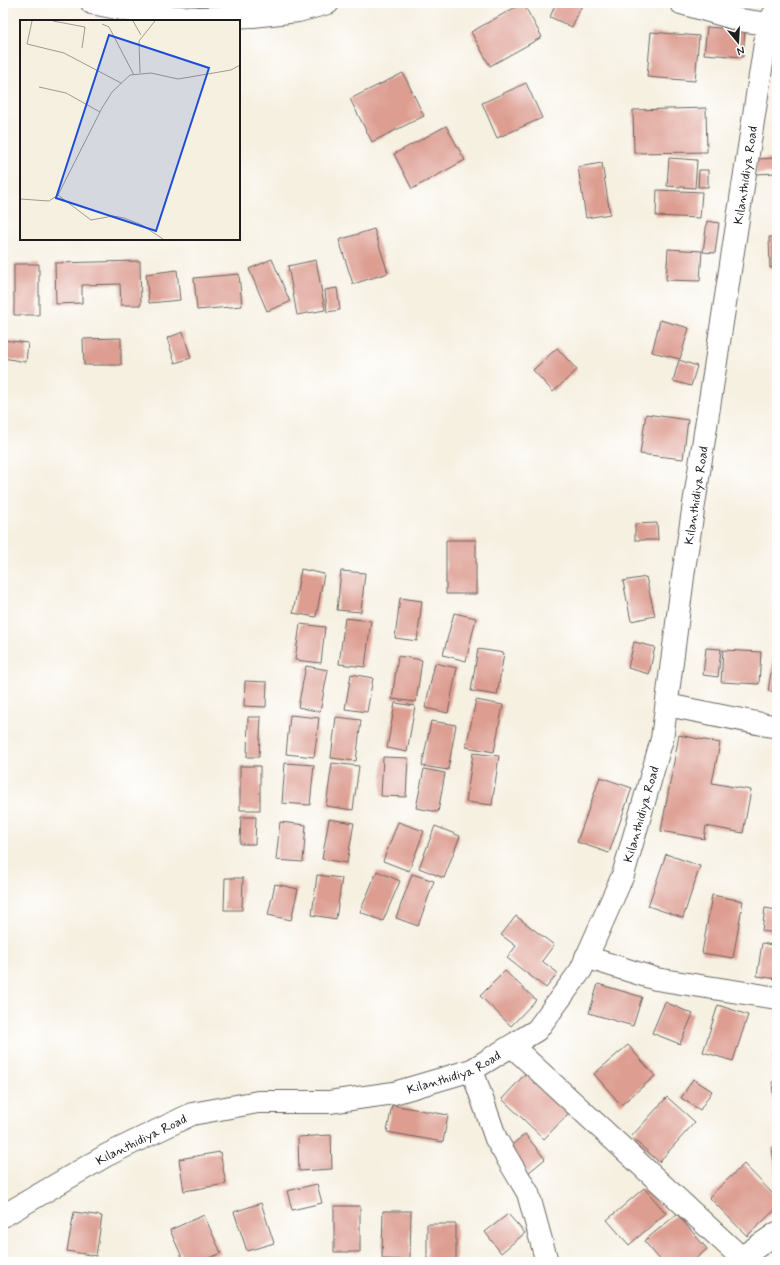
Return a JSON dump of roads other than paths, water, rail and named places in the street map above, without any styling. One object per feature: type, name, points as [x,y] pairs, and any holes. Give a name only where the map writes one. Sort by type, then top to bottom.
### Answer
[{"type":"street","points":[[92,3],[156,16],[201,18],[253,16],[298,11],[328,3]]},
{"type":"street","points":[[682,3],[740,20],[773,16]]},
{"type":"street","name":"Kilanthidiya Road","points":[[3,1216],[107,1155],[192,1114],[258,1102],[329,1102],[394,1093],[472,1070],[537,1030],[581,970],[623,875],[662,740],[684,569],[773,16]]},
{"type":"street","points":[[667,705],[777,727]]},
{"type":"street","points":[[586,957],[656,980],[777,998]]},
{"type":"street","points":[[512,1046],[744,1260],[777,1233]]},
{"type":"street","points":[[472,1070],[496,1139],[528,1193],[546,1262]]}]
